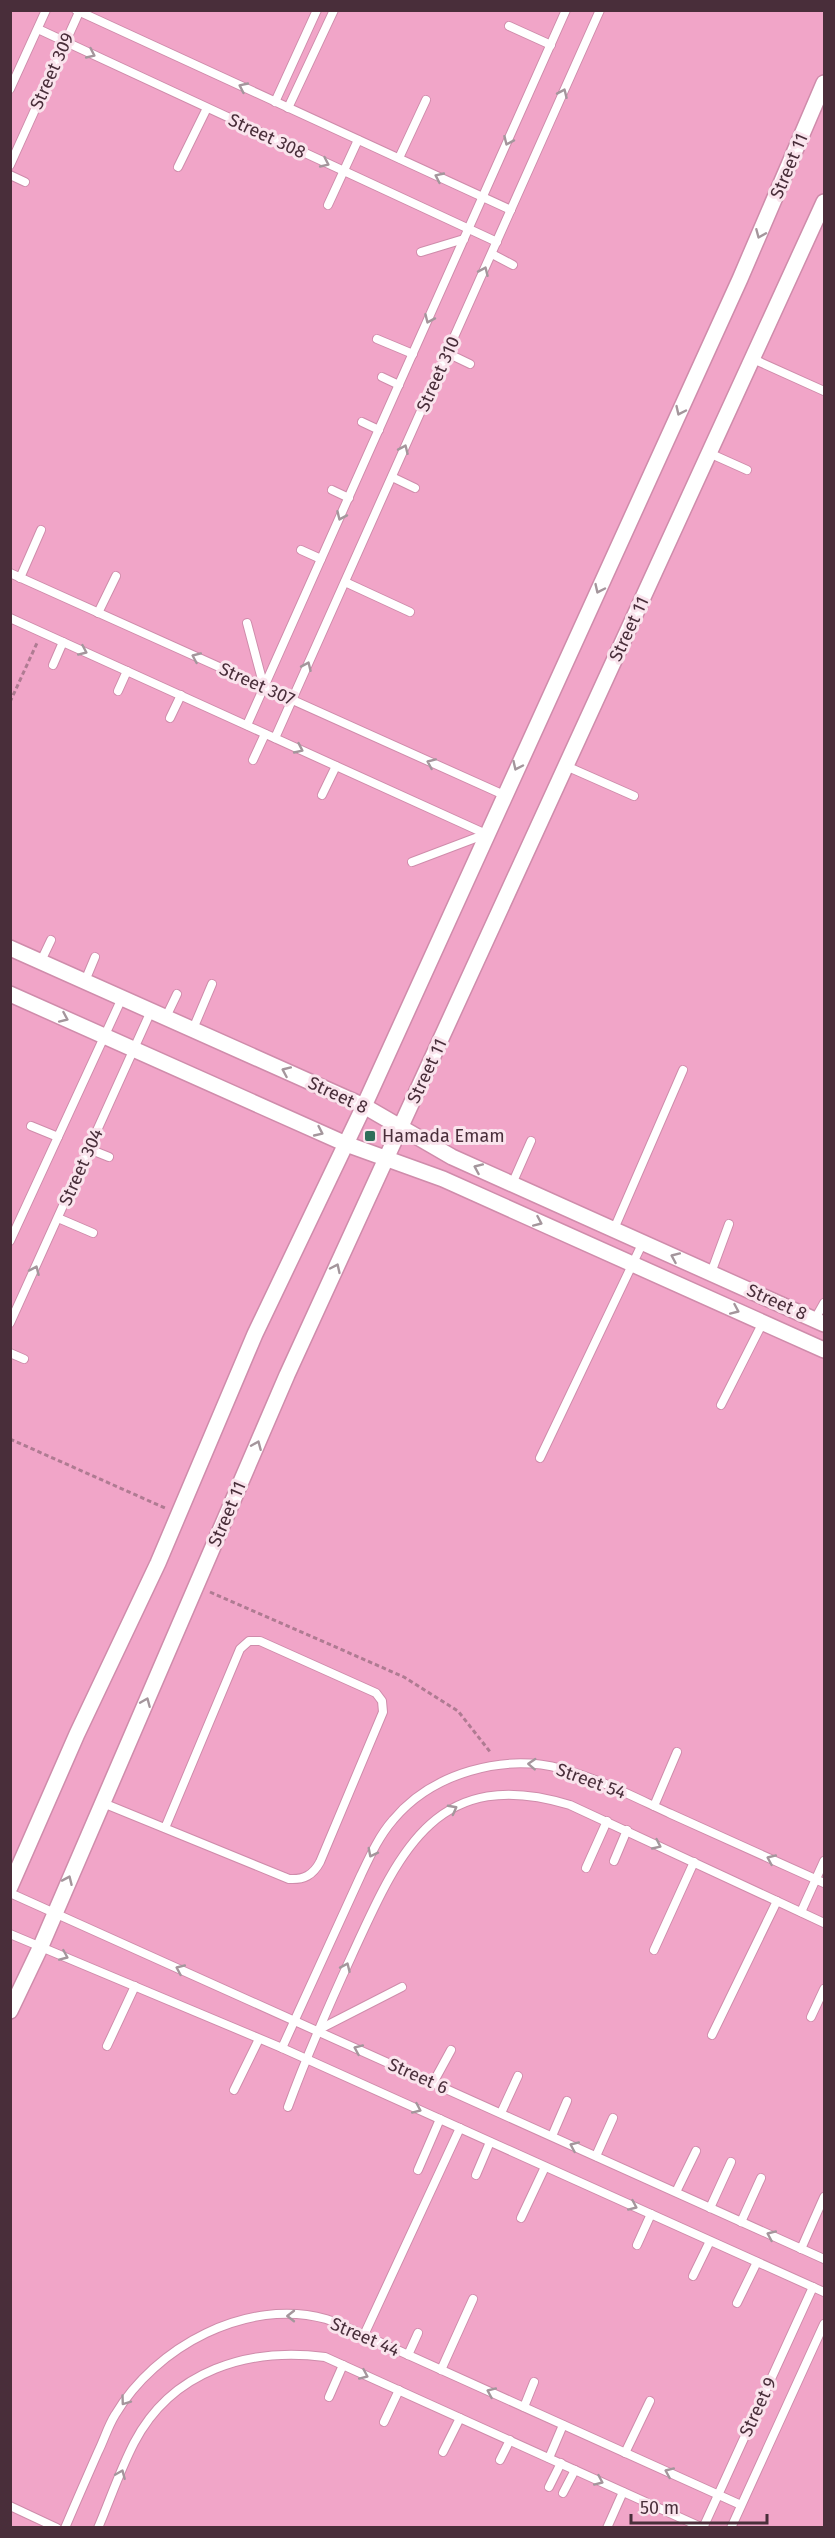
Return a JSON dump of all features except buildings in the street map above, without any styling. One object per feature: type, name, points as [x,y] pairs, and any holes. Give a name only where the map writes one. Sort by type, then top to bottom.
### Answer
[{"type":"street","name":"Street 11","points":[[10,1887],[178,1514],[255,1334],[364,1106],[740,279],[825,83]]},
{"type":"street","name":"Street 11","points":[[10,2011],[103,1803],[286,1375],[825,202]]},
{"type":"street","name":"Street 8","points":[[10,948],[364,1106],[452,1157],[820,1322]]},
{"type":"street","name":"Street 8","points":[[10,994],[346,1144],[443,1179],[825,1350]]},
{"type":"lane","name":"Street 309","points":[[10,89],[46,10]]},
{"type":"lane","points":[[275,102],[316,10]]},
{"type":"lane","points":[[288,108],[334,10]]},
{"type":"lane","name":"Street 310","points":[[247,725],[566,10]]},
{"type":"lane","name":"Street 310","points":[[275,738],[600,10]]},
{"type":"lane","name":"Street 309","points":[[10,165],[78,11]]},
{"type":"lane","name":"Street 308","points":[[78,11],[511,210]]},
{"type":"lane","points":[[509,26],[551,45]]},
{"type":"lane","name":"Street 308","points":[[38,29],[497,242]]},
{"type":"lane","points":[[399,158],[426,100]]},
{"type":"lane","points":[[178,167],[207,108]]},
{"type":"lane","points":[[328,205],[358,140]]},
{"type":"lane","points":[[10,175],[25,182]]},
{"type":"lane","points":[[421,252],[464,239]]},
{"type":"lane","points":[[492,254],[513,265]]},
{"type":"lane","points":[[377,339],[413,354]]},
{"type":"lane","points":[[447,353],[470,364]]},
{"type":"lane","points":[[753,359],[825,391]]},
{"type":"lane","points":[[382,377],[399,385]]},
{"type":"lane","points":[[362,422],[379,430]]},
{"type":"lane","points":[[710,453],[747,470]]},
{"type":"lane","points":[[392,477],[415,488]]},
{"type":"lane","points":[[332,490],[349,498]]},
{"type":"lane","points":[[20,578],[41,530]]},
{"type":"lane","points":[[301,550],[321,559]]},
{"type":"lane","name":"Street 307","points":[[10,573],[504,795]]},
{"type":"lane","points":[[98,613],[116,576]]},
{"type":"lane","points":[[345,582],[410,612]]},
{"type":"lane","points":[[10,618],[486,834]]},
{"type":"lane","points":[[247,623],[264,687]]},
{"type":"lane","points":[[53,665],[63,642]]},
{"type":"lane","points":[[118,691],[127,671]]},
{"type":"lane","points":[[171,718],[181,695]]},
{"type":"lane","points":[[253,760],[265,734]]},
{"type":"lane","points":[[322,795],[336,766]]},
{"type":"lane","points":[[566,766],[634,796]]},
{"type":"lane","points":[[412,862],[486,834]]},
{"type":"lane","points":[[41,962],[51,940]]},
{"type":"lane","points":[[85,981],[94,957]]},
{"type":"lane","points":[[193,1029],[212,984]]},
{"type":"lane","points":[[166,1017],[177,994]]},
{"type":"lane","name":"Street 304","points":[[10,1241],[122,998]]},
{"type":"lane","name":"Street 304","points":[[10,1323],[151,1011]]},
{"type":"lane","points":[[614,1229],[683,1070]]},
{"type":"lane","points":[[31,1126],[58,1137]]},
{"type":"lane","points":[[512,1184],[531,1142]]},
{"type":"lane","points":[[89,1149],[109,1157]]},
{"type":"lane","points":[[58,1218],[93,1233]]},
{"type":"lane","points":[[711,1273],[729,1224]]},
{"type":"lane","points":[[540,1458],[643,1242]]},
{"type":"lane","points":[[820,1322],[825,1303]]},
{"type":"lane","points":[[721,1405],[763,1322]]},
{"type":"lane","points":[[10,1353],[24,1359]]},
{"type":"lane","points":[[103,1803],[289,1879],[304,1878],[311,1874],[320,1862],[383,1712],[382,1701],[375,1693],[260,1641],[249,1641],[240,1649],[165,1828]]},
{"type":"lane","points":[[654,1806],[677,1752]]},
{"type":"lane","name":"Street 54","points":[[282,2048],[370,1856],[393,1820],[416,1797],[469,1771],[500,1764],[534,1763],[563,1769],[654,1806],[825,1883]]},
{"type":"lane","name":"Street 54","points":[[288,2107],[318,2030],[380,1893],[396,1863],[411,1842],[433,1822],[456,1807],[485,1796],[514,1793],[552,1800],[627,1830],[825,1923]]},
{"type":"lane","points":[[586,1868],[607,1821]]},
{"type":"lane","points":[[614,1861],[627,1830]]},
{"type":"lane","points":[[801,1912],[825,1861]]},
{"type":"lane","points":[[654,1950],[694,1862]]},
{"type":"lane","name":"Street 6","points":[[10,1893],[825,2259]]},
{"type":"lane","points":[[712,2035],[777,1901]]},
{"type":"lane","name":"Street 6","points":[[10,1934],[282,2048],[825,2292]]},
{"type":"lane","points":[[107,2046],[135,1986]]},
{"type":"lane","points":[[318,2030],[402,1987]]},
{"type":"lane","points":[[811,2017],[825,1989]]},
{"type":"lane","points":[[234,2090],[259,2039]]},
{"type":"lane","points":[[433,2083],[451,2050]]},
{"type":"lane","points":[[501,2113],[518,2076]]},
{"type":"lane","points":[[552,2136],[567,2101]]},
{"type":"lane","points":[[596,2156],[613,2118]]},
{"type":"lane","points":[[418,2170],[440,2119]]},
{"type":"lane","points":[[364,2335],[460,2128]]},
{"type":"lane","points":[[476,2175],[490,2142]]},
{"type":"lane","points":[[676,2192],[696,2151]]},
{"type":"lane","points":[[710,2208],[731,2162]]},
{"type":"lane","points":[[521,2218],[545,2167]]},
{"type":"lane","points":[[741,2222],[761,2178]]},
{"type":"lane","points":[[801,2249],[825,2197]]},
{"type":"lane","points":[[637,2246],[651,2214]]},
{"type":"lane","points":[[693,2276],[710,2241]]},
{"type":"lane","points":[[737,2303],[757,2262]]},
{"type":"lane","name":"Street 9","points":[[703,2527],[813,2287]]},
{"type":"lane","points":[[441,2370],[473,2299]]},
{"type":"lane","name":"Street 44","points":[[65,2528],[115,2415],[155,2365],[180,2347],[216,2329],[266,2316],[297,2315],[326,2319],[741,2505]]},
{"type":"lane","name":"Street 9","points":[[731,2528],[825,2324]]},
{"type":"lane","points":[[408,2355],[418,2333]]},
{"type":"lane","name":"Street 44","points":[[98,2528],[135,2442],[166,2401],[188,2383],[231,2362],[268,2354],[297,2353],[325,2357],[703,2527]]},
{"type":"lane","points":[[329,2397],[343,2365]]},
{"type":"lane","points":[[524,2407],[534,2382]]},
{"type":"lane","points":[[384,2422],[399,2390]]},
{"type":"lane","points":[[625,2453],[650,2400]]},
{"type":"lane","points":[[443,2452],[460,2418]]},
{"type":"lane","points":[[549,2458],[563,2425]]},
{"type":"lane","points":[[500,2460],[510,2440]]},
{"type":"lane","points":[[549,2487],[561,2463]]},
{"type":"lane","points":[[563,2493],[575,2470]]},
{"type":"lane","points":[[607,2528],[623,2492]]},
{"type":"lane","points":[[10,2506],[57,2528]]},
{"type":"path","points":[[10,702],[42,632]]},
{"type":"path","points":[[10,1439],[178,1514]]},
{"type":"path","points":[[197,1586],[404,1677],[458,1712],[500,1764]]},
{"type":"shaded area","points":[[11,11],[824,11],[824,2527],[11,2528]]},
{"type":"place","name":"Hamada Emam","points":[[370,1136]]}]
